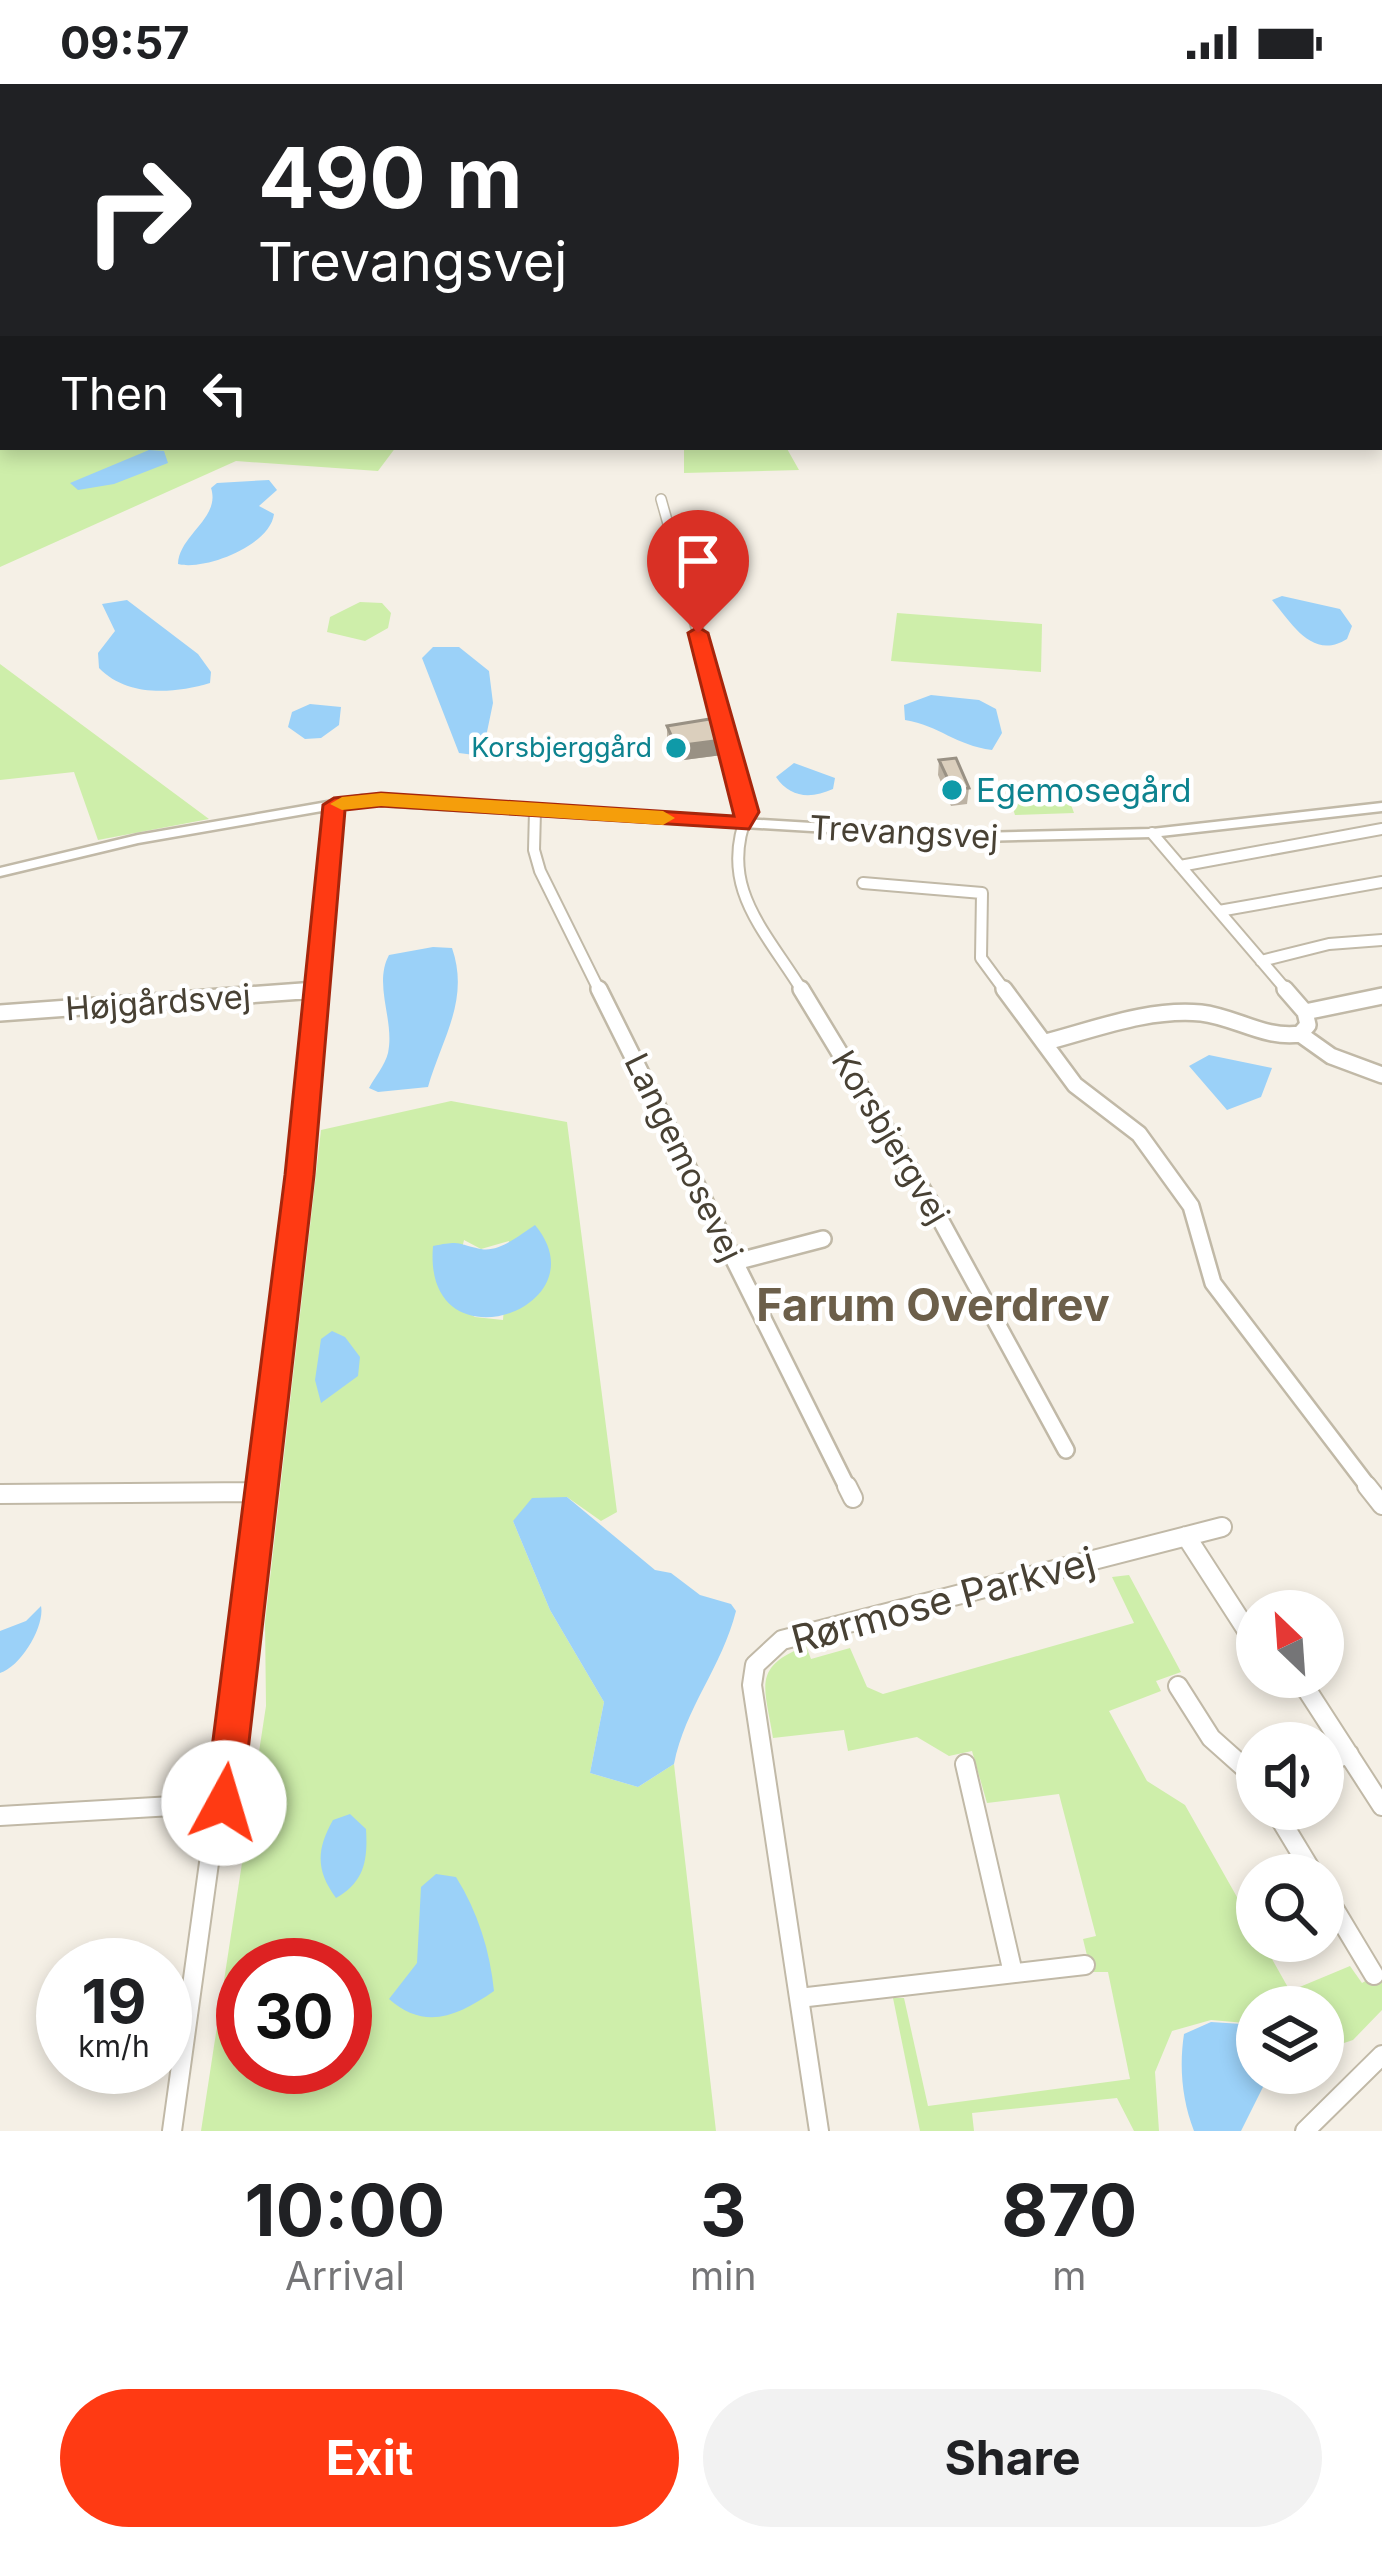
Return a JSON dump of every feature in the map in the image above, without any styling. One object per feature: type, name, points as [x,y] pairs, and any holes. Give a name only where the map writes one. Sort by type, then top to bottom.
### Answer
[{"type":"street","name":"Korsbjergvej","points":[[661,499],[748,812],[734,859],[738,886],[934,1210],[1066,1450]]},
{"type":"street","name":"Trevangsvej","points":[[0,872],[154,836],[381,800],[977,837],[1152,833],[1382,807]]},
{"type":"street","points":[[172,2131],[224,1803],[257,1492],[299,1175],[334,805]]},
{"type":"street","name":"Langemosevej","points":[[535,811],[540,871],[853,1498]]},
{"type":"street","points":[[1180,866],[1382,829]]},
{"type":"street","points":[[1152,833],[1305,1012],[1308,1025],[1300,1034]]},
{"type":"street","points":[[1219,911],[1382,882]]},
{"type":"street","points":[[863,883],[982,893],[981,958],[1076,1084],[1139,1134],[1192,1206],[1213,1283],[1382,1505]]},
{"type":"street","points":[[1262,961],[1329,944],[1382,940]]},
{"type":"street","name":"Højgårdsvej","points":[[0,1013],[316,990]]},
{"type":"street","points":[[1305,1012],[1382,996]]},
{"type":"street","points":[[1046,1042],[1170,1012],[1203,1012],[1280,1036],[1300,1034],[1331,1056],[1382,1075]]},
{"type":"street","points":[[734,1262],[823,1239]]},
{"type":"street","points":[[0,1494],[257,1492]]},
{"type":"street","name":"Rørmose Parkvej","points":[[819,2131],[752,1685],[765,1651],[782,1640],[1222,1527]]},
{"type":"street","points":[[1186,1536],[1236,1613]]},
{"type":"street","points":[[1178,1686],[1211,1738],[1236,1760]]},
{"type":"street","points":[[1312,1698],[1382,1806]]},
{"type":"street","points":[[1344,1755],[1348,1754]]},
{"type":"street","points":[[965,1764],[1012,1973]]},
{"type":"street","points":[[0,1816],[224,1803]]},
{"type":"street","points":[[1344,1925],[1374,1975]]},
{"type":"street","points":[[799,1998],[1085,1965]]},
{"type":"street","points":[[1305,2131],[1380,2062]]},
{"type":"green space","points":[[0,450],[394,450],[378,471],[236,461],[0,567]]},
{"type":"green space","points":[[684,450],[788,450],[799,470],[684,473]]},
{"type":"green space","points":[[360,602],[382,603],[391,613],[388,628],[365,641],[327,632],[330,617]]},
{"type":"green space","points":[[897,613],[1042,624],[1041,672],[891,661]]},
{"type":"green space","points":[[0,664],[209,819],[98,840],[74,772],[0,780]]},
{"type":"green space","points":[[1064,785],[1074,813],[1015,815],[1006,787]]},
{"type":"green space","points":[[451,1101],[567,1122],[617,1512],[601,1521],[567,1497],[513,1521],[550,1610],[604,1702],[590,1773],[638,1787],[674,1764],[716,2131],[201,2131],[216,2033],[216,2094],[372,2094],[372,1938],[231,1938],[266,1706],[265,1623],[321,1130]],"holes":[[[464,1240],[481,1249],[509,1241],[503,1320],[475,1317],[450,1302]]]},
{"type":"green space","points":[[1129,1575],[1181,1672],[1156,1681],[1161,1691],[1109,1711],[1147,1781],[1185,1805],[1236,1895],[1236,1962],[1274,1962],[1287,1986],[1236,1986],[1236,2022],[1211,2020],[1172,2031],[1155,2072],[1159,2131],[1134,2131],[1117,2098],[972,2113],[974,2131],[920,2131],[893,1998],[904,1998],[928,2106],[1130,2079],[1108,1972],[1091,1972],[1083,1939],[1096,1936],[1059,1794],[987,1803],[972,1751],[949,1756],[917,1737],[848,1751],[844,1730],[773,1738],[765,1692],[769,1671],[806,1646],[811,1659],[850,1648],[867,1687],[883,1694],[1134,1623],[1112,1577]]},
{"type":"green space","points":[[1350,1966],[1362,1983],[1382,1971],[1382,2010],[1353,2040],[1344,2043],[1344,1986],[1302,1986]]},
{"type":"water","points":[[149,450],[164,451],[168,463],[114,484],[78,490],[70,483]]},
{"type":"water","points":[[269,480],[277,490],[259,506],[274,514],[261,536],[219,560],[178,564],[185,544],[210,508],[211,488],[217,483]]},
{"type":"water","points":[[1282,596],[1340,609],[1352,626],[1347,639],[1335,645],[1313,642],[1272,600]]},
{"type":"water","points":[[127,600],[198,654],[211,672],[210,683],[151,690],[123,684],[99,668],[98,653],[115,631],[102,604]]},
{"type":"water","points":[[433,647],[459,647],[489,671],[493,703],[482,756],[459,753],[422,658]]},
{"type":"water","points":[[931,695],[979,700],[996,709],[1002,733],[992,750],[905,720],[904,705]]},
{"type":"water","points":[[310,704],[341,707],[339,725],[321,738],[305,739],[288,727],[292,712]]},
{"type":"water","points":[[794,763],[835,778],[833,789],[809,795],[788,789],[776,777]]},
{"type":"water","points":[[452,948],[458,985],[452,1019],[428,1087],[378,1092],[369,1088],[388,1053],[383,978],[389,955]]},
{"type":"water","points":[[1209,1055],[1272,1068],[1261,1097],[1227,1110],[1189,1066]]},
{"type":"water","points":[[535,1225],[550,1255],[547,1281],[531,1302],[506,1314],[479,1317],[454,1308],[437,1285],[433,1246],[454,1243],[495,1248]]},
{"type":"water","points":[[332,1331],[345,1337],[360,1357],[358,1376],[321,1403],[315,1380],[321,1339]]},
{"type":"water","points":[[567,1497],[655,1570],[671,1573],[700,1595],[731,1604],[736,1611],[686,1724],[674,1764],[638,1787],[590,1773],[604,1702],[550,1610],[513,1521],[532,1498]]},
{"type":"water","points":[[41,1606],[30,1644],[0,1673],[0,1631],[26,1621]]},
{"type":"water","points":[[350,1814],[366,1829],[365,1861],[353,1885],[336,1898],[325,1879],[321,1851],[333,1820]]},
{"type":"water","points":[[436,1874],[456,1877],[471,1904],[494,1991],[454,2013],[429,2017],[402,2009],[389,1999],[417,1963],[421,1887]]},
{"type":"water","points":[[1211,2022],[1236,2024],[1236,2094],[1260,2094],[1241,2131],[1194,2131],[1183,2083],[1184,2034]]},
{"type":"building","points":[[716,718],[722,740],[676,746],[667,726]]},
{"type":"building","points":[[956,758],[969,788],[953,790],[939,760]]},
{"type":"slow traffic","points":[[342,804],[381,800],[663,818]]},
{"type":"place","name":"Korsbjerggård","points":[[676,748]]},
{"type":"place","name":"Egemosegård","points":[[952,790]]},
{"type":"district","name":"Farum Overdrev","points":[[933,1305]]},
{"type":"route","points":[[224,1803],[257,1492],[299,1175],[334,805],[381,800],[741,824],[748,812],[698,633]]}]
